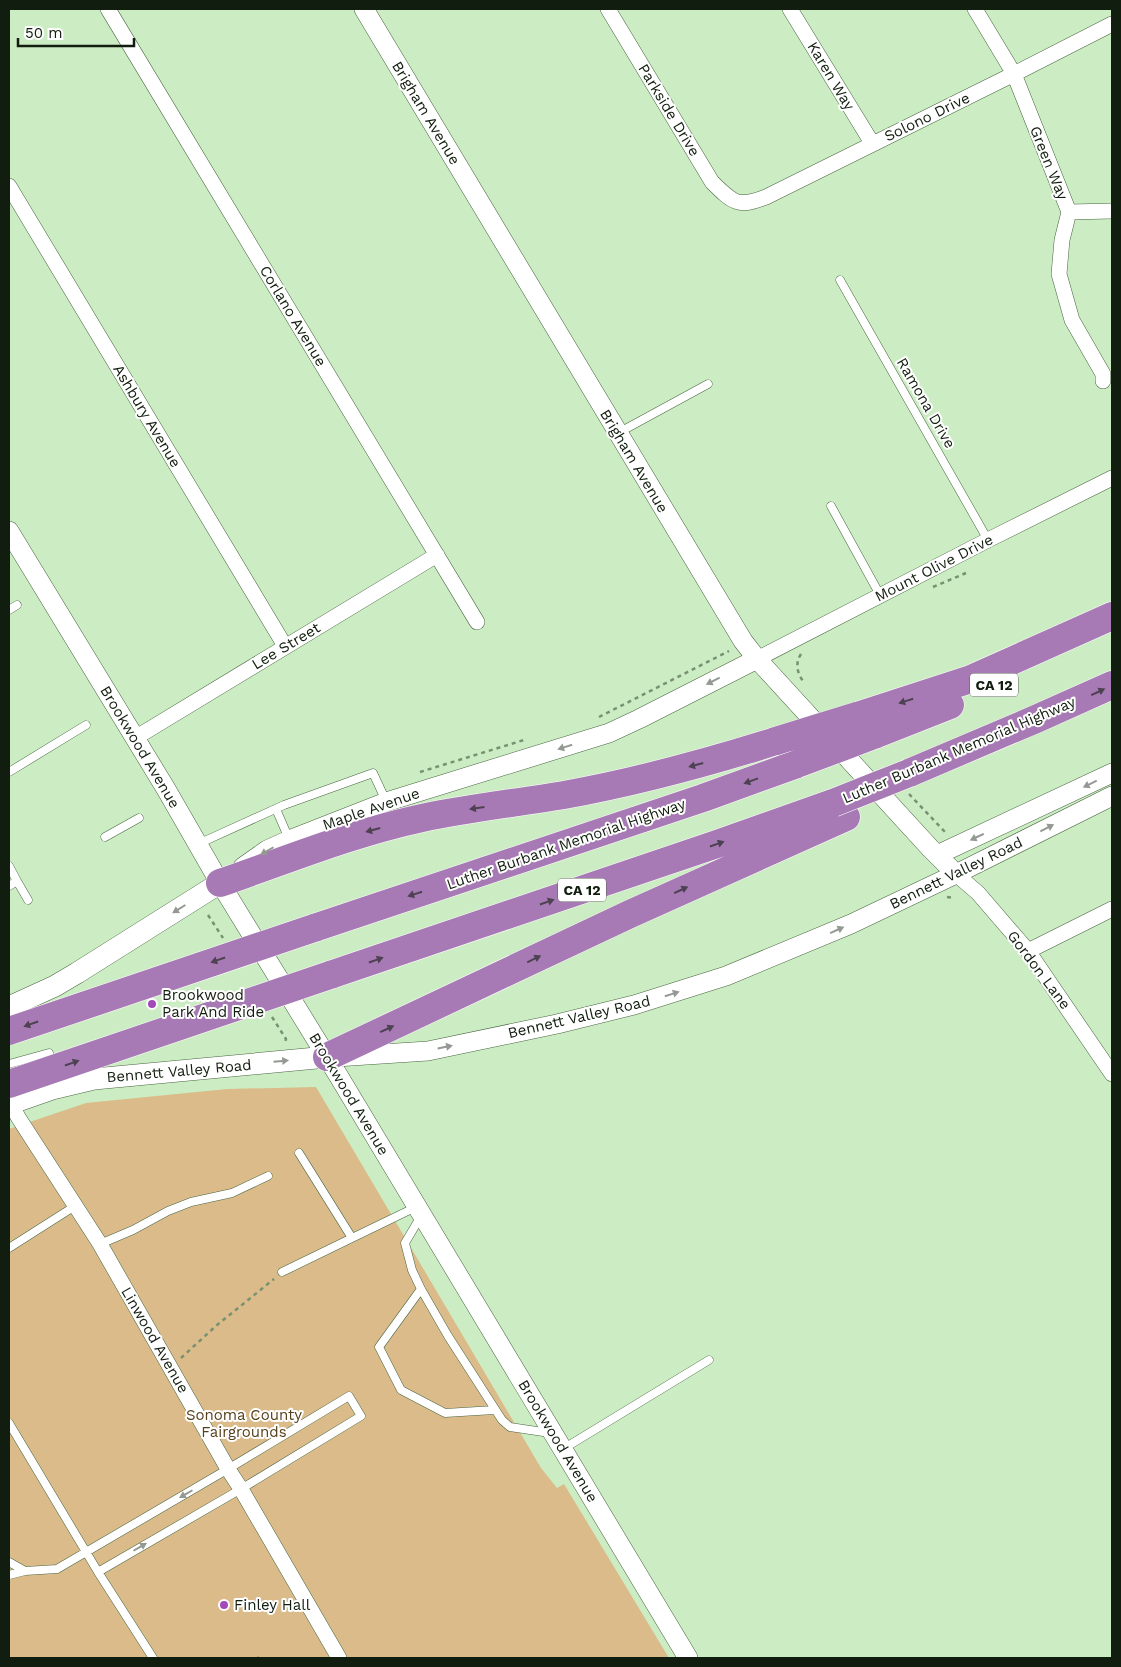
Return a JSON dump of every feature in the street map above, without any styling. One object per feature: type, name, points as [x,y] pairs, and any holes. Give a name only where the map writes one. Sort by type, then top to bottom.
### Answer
[{"type":"highway","points":[[220,883],[270,867],[340,840],[403,822],[450,812],[620,784],[695,765],[776,741],[866,726],[1112,616]]},
{"type":"highway","name":"Luther Burbank Memorial Highway","points":[[9,1031],[677,807],[797,764],[866,726],[970,696],[1112,630]]},
{"type":"highway","name":"Luther Burbank Memorial Highway","points":[[9,1097],[330,975],[718,844],[839,810],[914,779],[1112,685]]},
{"type":"highway","points":[[327,1057],[630,914],[839,810]]},
{"type":"main road","name":"Maple Avenue","points":[[9,1007],[55,986],[220,883]]},
{"type":"main road","name":"Bennett Valley Road","points":[[9,1097],[94,1079],[327,1057]]},
{"type":"street","name":"Corlano Avenue","points":[[108,9],[477,622]]},
{"type":"street","name":"Brigham Avenue","points":[[364,9],[743,642],[956,874]]},
{"type":"street","name":"Parkside Drive","points":[[608,9],[712,182],[726,196],[739,203]]},
{"type":"street","name":"Karen Way","points":[[790,9],[872,143]]},
{"type":"street","name":"Green Way","points":[[975,9],[1014,74],[1069,212],[1062,240],[1059,274],[1072,320],[1104,381]]},
{"type":"street","name":"Solono Drive","points":[[739,203],[750,203],[766,197],[1112,24]]},
{"type":"street","name":"Ashbury Avenue","points":[[9,186],[285,646]]},
{"type":"street","points":[[1069,212],[1112,211]]},
{"type":"street","name":"Mount Olive Drive","points":[[757,659],[1112,478]]},
{"type":"street","name":"Brookwood Avenue","points":[[9,531],[136,738],[220,883],[327,1057],[688,1658]]},
{"type":"street","name":"Lee Street","points":[[136,738],[437,555]]},
{"type":"street","name":"Maple Avenue","points":[[220,883],[267,850],[289,840],[386,802],[609,733],[757,659]]},
{"type":"street","name":"Bennett Valley Road","points":[[937,855],[1112,773]]},
{"type":"street","name":"Bennett Valley Road","points":[[327,1057],[428,1051],[558,1024],[652,1000],[726,976],[851,924],[1112,796]]},
{"type":"street","name":"Gordon Lane","points":[[956,874],[978,893],[1028,951],[1112,1072]]},
{"type":"street","points":[[1028,951],[1112,909]]},
{"type":"street","name":"Linwood Avenue","points":[[9,1097],[100,1244],[228,1469],[241,1488],[339,1658]]},
{"type":"lane","name":"Ramona Drive","points":[[840,280],[988,540]]},
{"type":"lane","points":[[618,433],[708,384]]},
{"type":"lane","points":[[831,506],[880,595]]},
{"type":"lane","points":[[9,610],[18,605]]},
{"type":"lane","points":[[9,772],[86,725]]},
{"type":"lane","points":[[198,844],[276,809],[373,773],[386,802]]},
{"type":"lane","points":[[276,809],[289,840]]},
{"type":"lane","points":[[105,837],[139,818]]},
{"type":"lane","points":[[9,866],[28,900]]},
{"type":"lane","points":[[9,886],[17,881]]},
{"type":"lane","points":[[9,1064],[49,1053]]},
{"type":"lane","points":[[299,1153],[352,1238]]},
{"type":"lane","points":[[100,1244],[133,1230],[168,1211],[191,1202],[232,1194],[268,1176]]},
{"type":"lane","points":[[9,1248],[75,1206]]},
{"type":"lane","points":[[282,1272],[352,1238],[419,1210]]},
{"type":"lane","points":[[419,1210],[405,1244],[412,1270],[448,1336],[494,1410],[510,1427],[558,1441],[709,1360]]},
{"type":"lane","points":[[421,1289],[379,1347],[401,1390],[445,1413],[494,1410]]},
{"type":"lane","points":[[9,1575],[25,1571],[58,1569],[348,1396],[361,1416],[98,1572]]},
{"type":"lane","points":[[9,1423],[98,1572],[153,1658]]},
{"type":"lane","points":[[9,1562],[25,1571]]},
{"type":"path","points":[[170,1367],[217,1325],[282,1272]]},
{"type":"green space","name":"Sonoma County Fairgrounds","points":[[316,1087],[541,1468],[557,1488],[564,1484],[669,1658],[9,1658],[9,1129],[86,1103],[227,1089]]},
{"type":"place","name":"Brookwood Park And Ride","points":[[152,1004]]},
{"type":"place","name":"Finley Hall","points":[[224,1605]]}]
